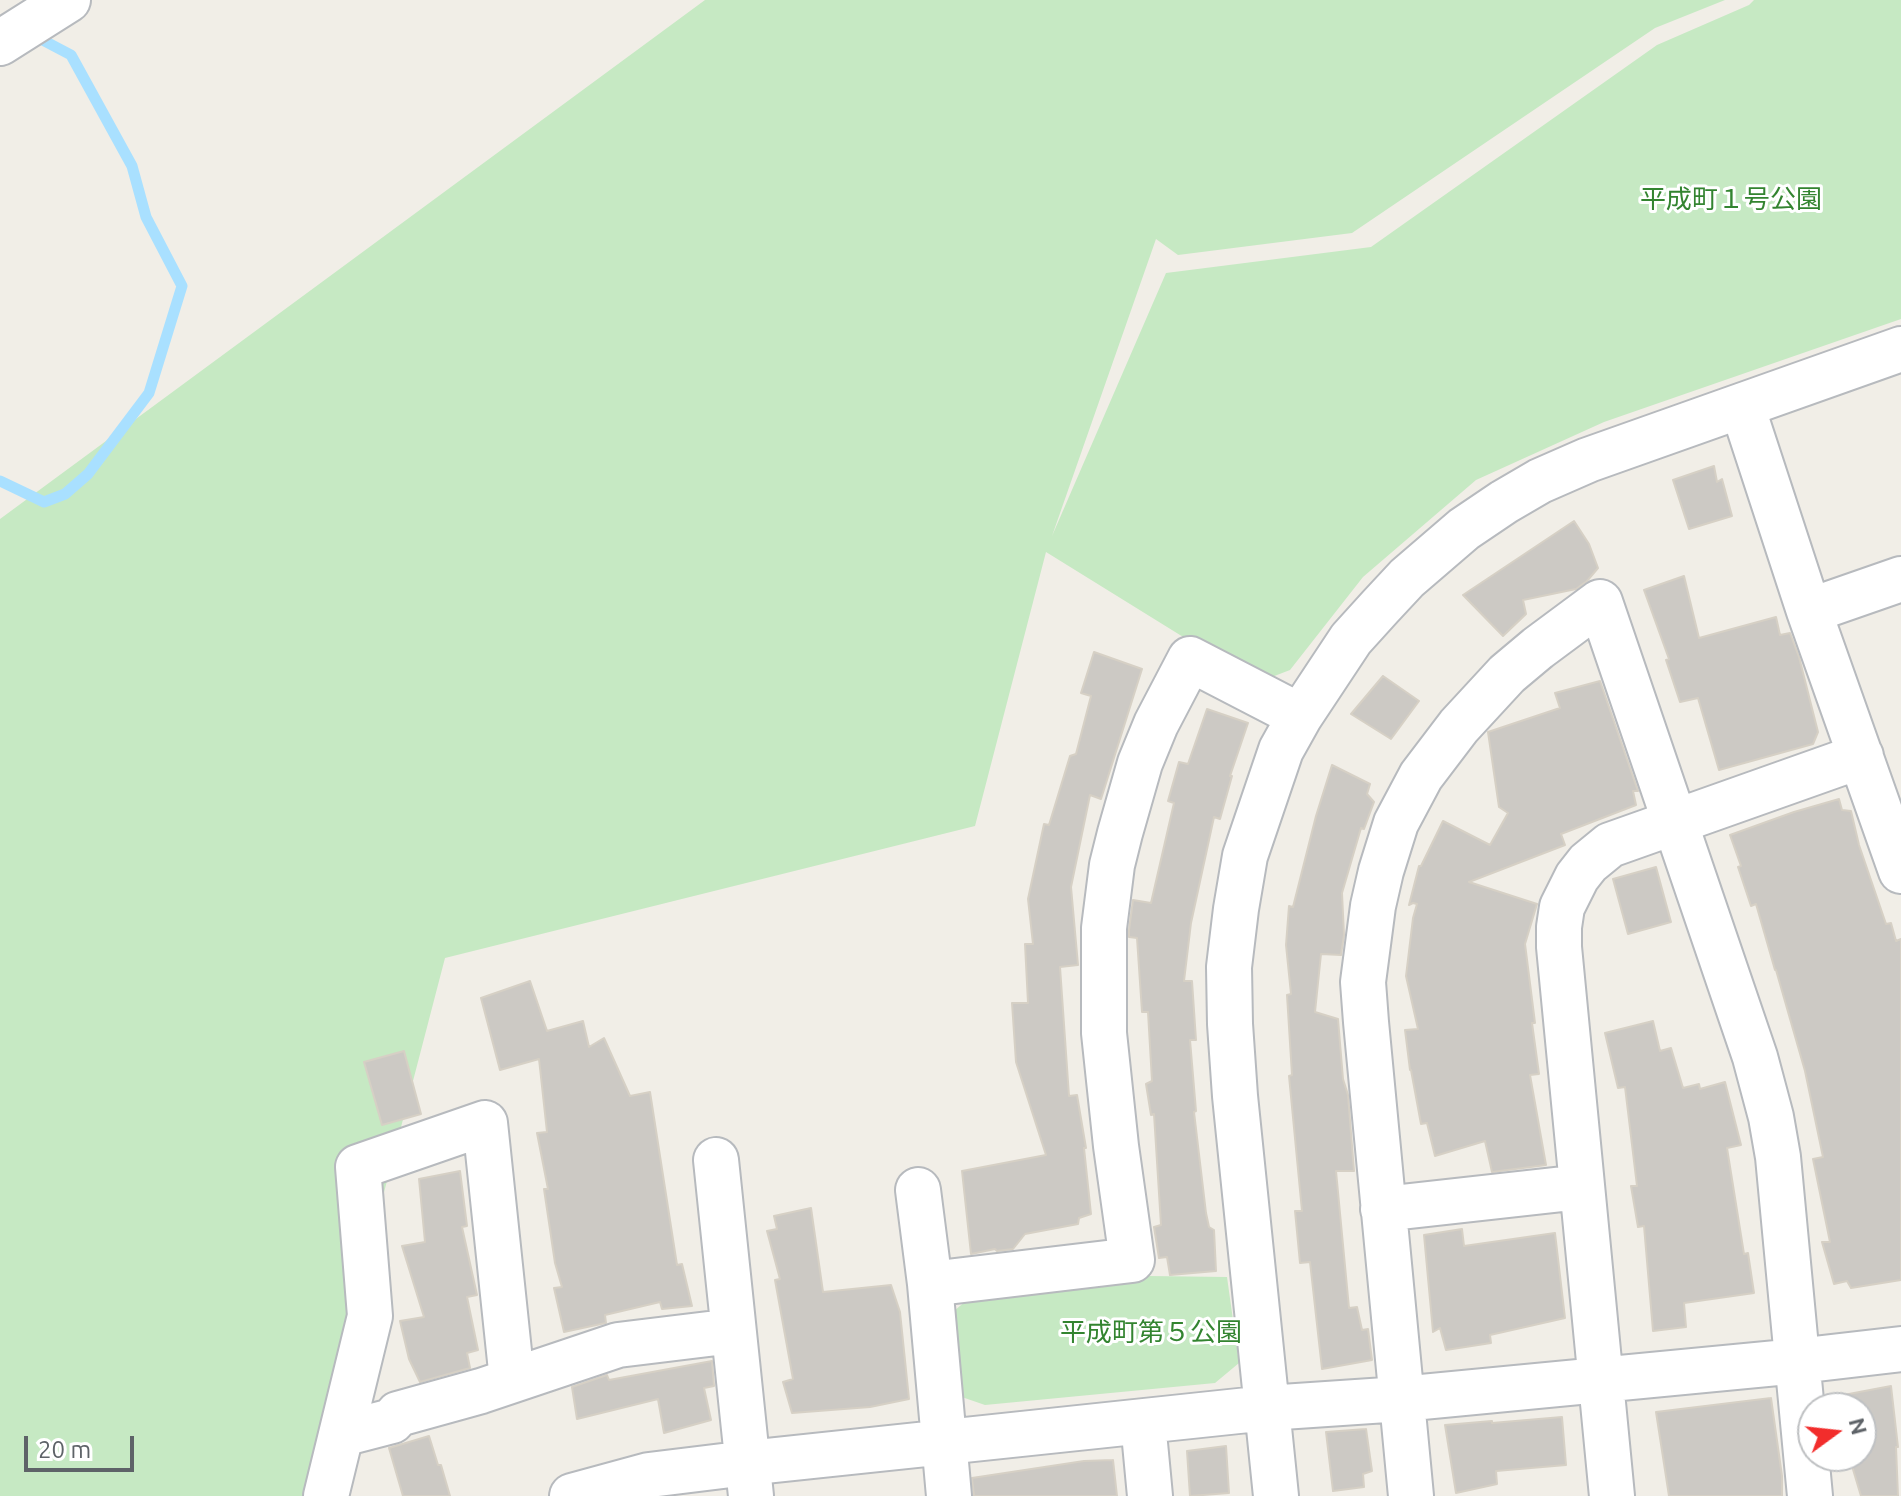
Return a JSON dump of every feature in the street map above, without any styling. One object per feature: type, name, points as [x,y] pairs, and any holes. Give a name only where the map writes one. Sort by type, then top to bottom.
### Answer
[{"type":"street","points":[[0,43],[68,0]]},
{"type":"street","points":[[1276,1496],[1235,1096],[1229,967],[1245,856],[1281,750],[1351,639],[1370,617],[1407,578],[1464,529],[1504,502],[1588,460],[1901,349]]},
{"type":"street","points":[[1742,406],[1809,611],[1901,871]]},
{"type":"street","points":[[1809,611],[1901,579]]},
{"type":"street","points":[[1411,1496],[1363,982],[1373,906],[1396,823],[1421,776],[1459,726],[1507,674],[1600,602],[1755,1057],[1771,1117],[1778,1157],[1810,1496]]},
{"type":"street","points":[[930,1284],[1132,1260],[1110,1101],[1103,995],[1107,899],[1129,798],[1156,724],[1190,659],[1300,716]]},
{"type":"street","points":[[1612,1496],[1559,947],[1562,907],[1577,877],[1597,854],[1610,845],[1861,756]]},
{"type":"street","points":[[326,1496],[370,1316],[358,1167],[485,1123],[512,1380]]},
{"type":"street","points":[[716,1160],[749,1479]]},
{"type":"street","points":[[1383,1209],[1581,1187]]},
{"type":"street","points":[[918,1190],[930,1284],[949,1496]]},
{"type":"street","points":[[342,1434],[392,1421],[398,1414],[481,1391],[618,1345],[733,1331]]},
{"type":"street","points":[[572,1496],[649,1475],[749,1479],[944,1442],[1267,1408],[1401,1399],[1901,1349]]},
{"type":"street","points":[[1143,1422],[1150,1496]]},
{"type":"green space","name":"平成町１号公園","points":[[705,0],[1725,0],[1655,28],[1352,233],[1178,255],[1156,239],[1052,536],[1166,273],[1371,247],[1657,45],[1749,5],[1754,0],[1901,0],[1901,319],[1604,422],[1476,480],[1363,577],[1290,670],[1264,680],[1180,635],[1046,552],[975,826],[445,958],[305,1496],[0,1496],[0,519]]},
{"type":"green space","name":"平成町第５公園","points":[[1149,1276],[1227,1277],[1239,1363],[1215,1383],[985,1405],[956,1395],[947,1317],[974,1294]]},
{"type":"building","points":[[1714,466],[1717,482],[1722,479],[1732,516],[1689,529],[1673,480]]},
{"type":"building","points":[[1574,521],[1589,544],[1598,568],[1576,589],[1523,600],[1526,614],[1503,636],[1463,595]]},
{"type":"building","points":[[1684,576],[1699,638],[1776,617],[1780,635],[1790,633],[1818,732],[1813,744],[1719,770],[1698,698],[1680,702],[1666,660],[1669,659],[1644,590]]},
{"type":"building","points":[[1094,652],[1142,669],[1101,799],[1090,795],[1071,887],[1078,965],[1060,967],[1069,1096],[1077,1095],[1086,1148],[1091,1214],[1079,1218],[1078,1224],[1025,1234],[1013,1249],[971,1254],[962,1171],[1046,1155],[1016,1062],[1012,1003],[1028,1003],[1025,944],[1033,944],[1028,899],[1044,824],[1049,825],[1070,756],[1076,754],[1091,696],[1081,693]]},
{"type":"building","points":[[1383,676],[1419,701],[1391,739],[1351,714]]},
{"type":"building","points":[[1600,681],[1638,791],[1633,791],[1636,805],[1561,834],[1565,845],[1469,882],[1537,904],[1525,944],[1539,1074],[1530,1075],[1546,1165],[1492,1172],[1485,1141],[1435,1156],[1427,1123],[1421,1124],[1405,1030],[1418,1029],[1406,976],[1417,904],[1409,905],[1419,866],[1443,821],[1490,845],[1508,813],[1499,807],[1488,732],[1560,708],[1555,693]]},
{"type":"building","points":[[1207,709],[1248,723],[1230,776],[1220,819],[1214,817],[1191,923],[1184,981],[1192,981],[1196,1040],[1190,1040],[1194,1112],[1206,1213],[1209,1227],[1214,1230],[1216,1271],[1170,1275],[1167,1257],[1159,1258],[1154,1227],[1161,1225],[1154,1114],[1151,1115],[1146,1084],[1152,1081],[1148,1012],[1142,1012],[1137,938],[1129,937],[1129,930],[1133,900],[1151,903],[1174,803],[1168,801],[1179,762],[1188,764]]},
{"type":"building","points":[[1332,765],[1370,784],[1367,794],[1374,802],[1364,829],[1361,828],[1342,893],[1344,935],[1341,955],[1321,954],[1315,1012],[1338,1019],[1354,1171],[1336,1171],[1349,1308],[1357,1307],[1362,1330],[1368,1329],[1372,1360],[1322,1369],[1310,1262],[1300,1263],[1295,1211],[1302,1211],[1289,1076],[1292,1075],[1287,995],[1291,994],[1286,945],[1289,906],[1293,907]]},
{"type":"building","points":[[1839,799],[1842,810],[1851,811],[1859,845],[1886,924],[1891,923],[1896,941],[1901,939],[1901,1280],[1851,1288],[1847,1281],[1834,1284],[1822,1242],[1830,1242],[1813,1159],[1823,1157],[1805,1071],[1756,904],[1751,906],[1730,835]]},
{"type":"building","points":[[1656,867],[1671,922],[1628,934],[1613,879]]},
{"type":"building","points":[[530,981],[547,1031],[583,1021],[589,1047],[604,1038],[630,1096],[650,1092],[677,1265],[682,1264],[692,1306],[662,1309],[660,1302],[605,1315],[606,1323],[564,1332],[554,1288],[562,1287],[555,1263],[544,1189],[548,1189],[537,1133],[547,1132],[539,1059],[500,1070],[481,998]]},
{"type":"building","points":[[1653,1021],[1660,1051],[1671,1048],[1683,1088],[1699,1084],[1700,1089],[1725,1082],[1741,1145],[1727,1148],[1744,1254],[1748,1253],[1754,1293],[1684,1303],[1686,1327],[1653,1331],[1644,1226],[1638,1227],[1631,1186],[1637,1186],[1625,1087],[1618,1088],[1605,1033]]},
{"type":"building","points":[[404,1051],[421,1114],[382,1125],[364,1062]]},
{"type":"building","points":[[460,1171],[467,1226],[462,1227],[477,1295],[467,1297],[478,1350],[467,1353],[470,1368],[420,1382],[409,1359],[400,1321],[424,1317],[402,1246],[425,1242],[419,1179]]},
{"type":"building","points":[[811,1208],[823,1292],[891,1285],[900,1312],[909,1399],[870,1407],[792,1413],[783,1382],[793,1379],[775,1280],[780,1279],[767,1231],[777,1229],[774,1216]]},
{"type":"building","points":[[1462,1229],[1464,1246],[1555,1233],[1565,1318],[1490,1335],[1491,1343],[1446,1350],[1440,1328],[1433,1332],[1424,1235]]},
{"type":"building","points":[[712,1361],[714,1386],[704,1388],[711,1420],[664,1433],[658,1399],[577,1419],[572,1387],[607,1375],[609,1380]]},
{"type":"building","points":[[1891,1386],[1898,1447],[1898,1496],[1861,1496],[1854,1472],[1877,1472],[1877,1392],[1859,1392]]},
{"type":"building","points":[[1771,1398],[1782,1496],[1669,1496],[1656,1412]]},
{"type":"building","points":[[1562,1417],[1566,1465],[1496,1471],[1497,1484],[1456,1493],[1445,1425]]},
{"type":"building","points":[[1366,1429],[1372,1471],[1363,1474],[1364,1487],[1333,1491],[1326,1432]]},
{"type":"building","points":[[429,1436],[450,1496],[403,1496],[389,1448]]},
{"type":"building","points":[[1226,1446],[1229,1493],[1190,1496],[1187,1451]]},
{"type":"building","points":[[1113,1460],[1117,1496],[974,1496],[972,1478],[1084,1461]]},
{"type":"waterway","points":[[0,481],[44,502],[65,494],[88,474],[149,393],[182,286],[146,217],[132,166],[71,55],[33,35]]}]
